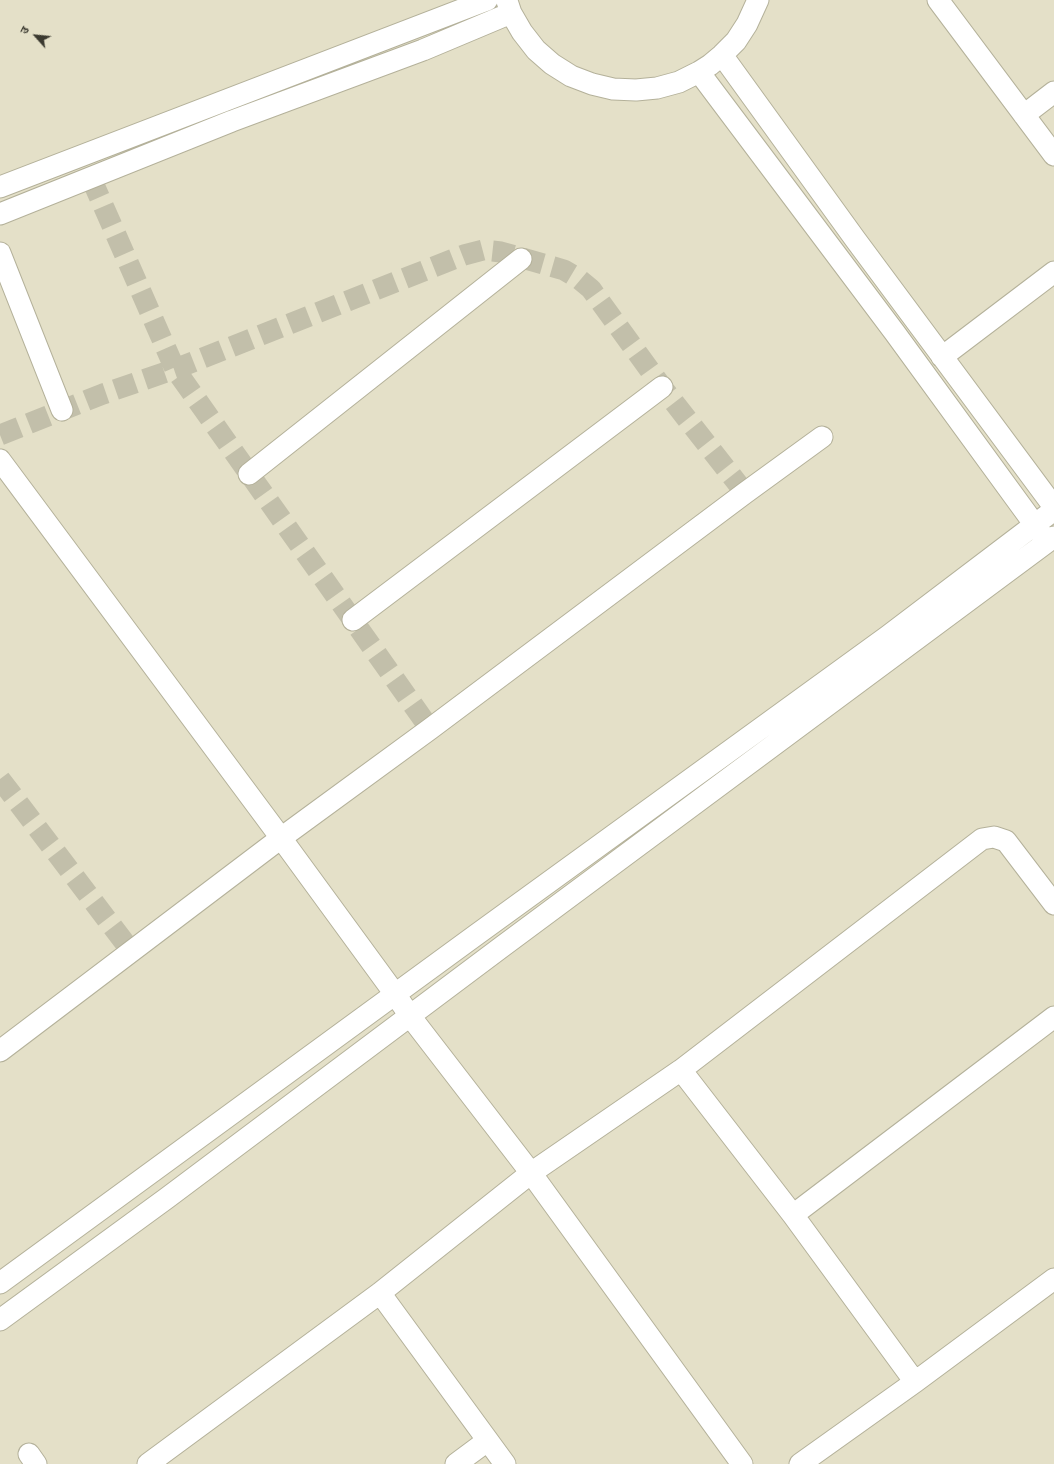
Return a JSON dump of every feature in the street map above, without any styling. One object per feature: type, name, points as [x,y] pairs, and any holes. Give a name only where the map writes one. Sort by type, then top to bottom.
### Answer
[{"type":"street","points":[[0,187],[487,0]]},
{"type":"street","points":[[0,214],[232,121],[424,50],[509,7],[522,32],[536,50],[552,64],[571,76],[592,84],[613,89],[636,90],[657,88],[678,82],[699,72],[722,55],[736,41],[748,24],[758,0]]},
{"type":"street","points":[[938,0],[1054,155]]},
{"type":"street","points":[[0,1283],[882,641],[1054,509],[854,239],[722,55]]},
{"type":"street","points":[[0,1320],[1052,543],[1035,524],[900,340],[699,72]]},
{"type":"street","points":[[1024,115],[1054,92]]},
{"type":"street","points":[[0,252],[62,410]]},
{"type":"street","points":[[249,474],[521,259]]},
{"type":"street","points":[[942,357],[1054,272]]},
{"type":"street","points":[[353,620],[662,387]]},
{"type":"street","points":[[0,1051],[281,838],[822,437]]},
{"type":"street","points":[[0,460],[281,838],[410,1016],[531,1173],[742,1464]]},
{"type":"street","points":[[148,1464],[380,1293],[531,1173],[681,1070],[982,839],[994,837],[1006,841],[1054,904]]},
{"type":"street","points":[[793,1216],[1054,1017]]},
{"type":"street","points":[[681,1070],[793,1216],[915,1382]]},
{"type":"street","points":[[800,1464],[915,1382],[1054,1279]]},
{"type":"street","points":[[380,1293],[505,1464]]},
{"type":"street","points":[[456,1464],[487,1441]]},
{"type":"tunnel","points":[[91,178],[175,369],[430,729]]},
{"type":"tunnel","points":[[0,435],[103,394],[175,369],[464,255],[483,250],[501,252],[564,270],[579,279],[591,289],[662,387],[745,493]]},
{"type":"tunnel","points":[[0,779],[131,951]]}]
